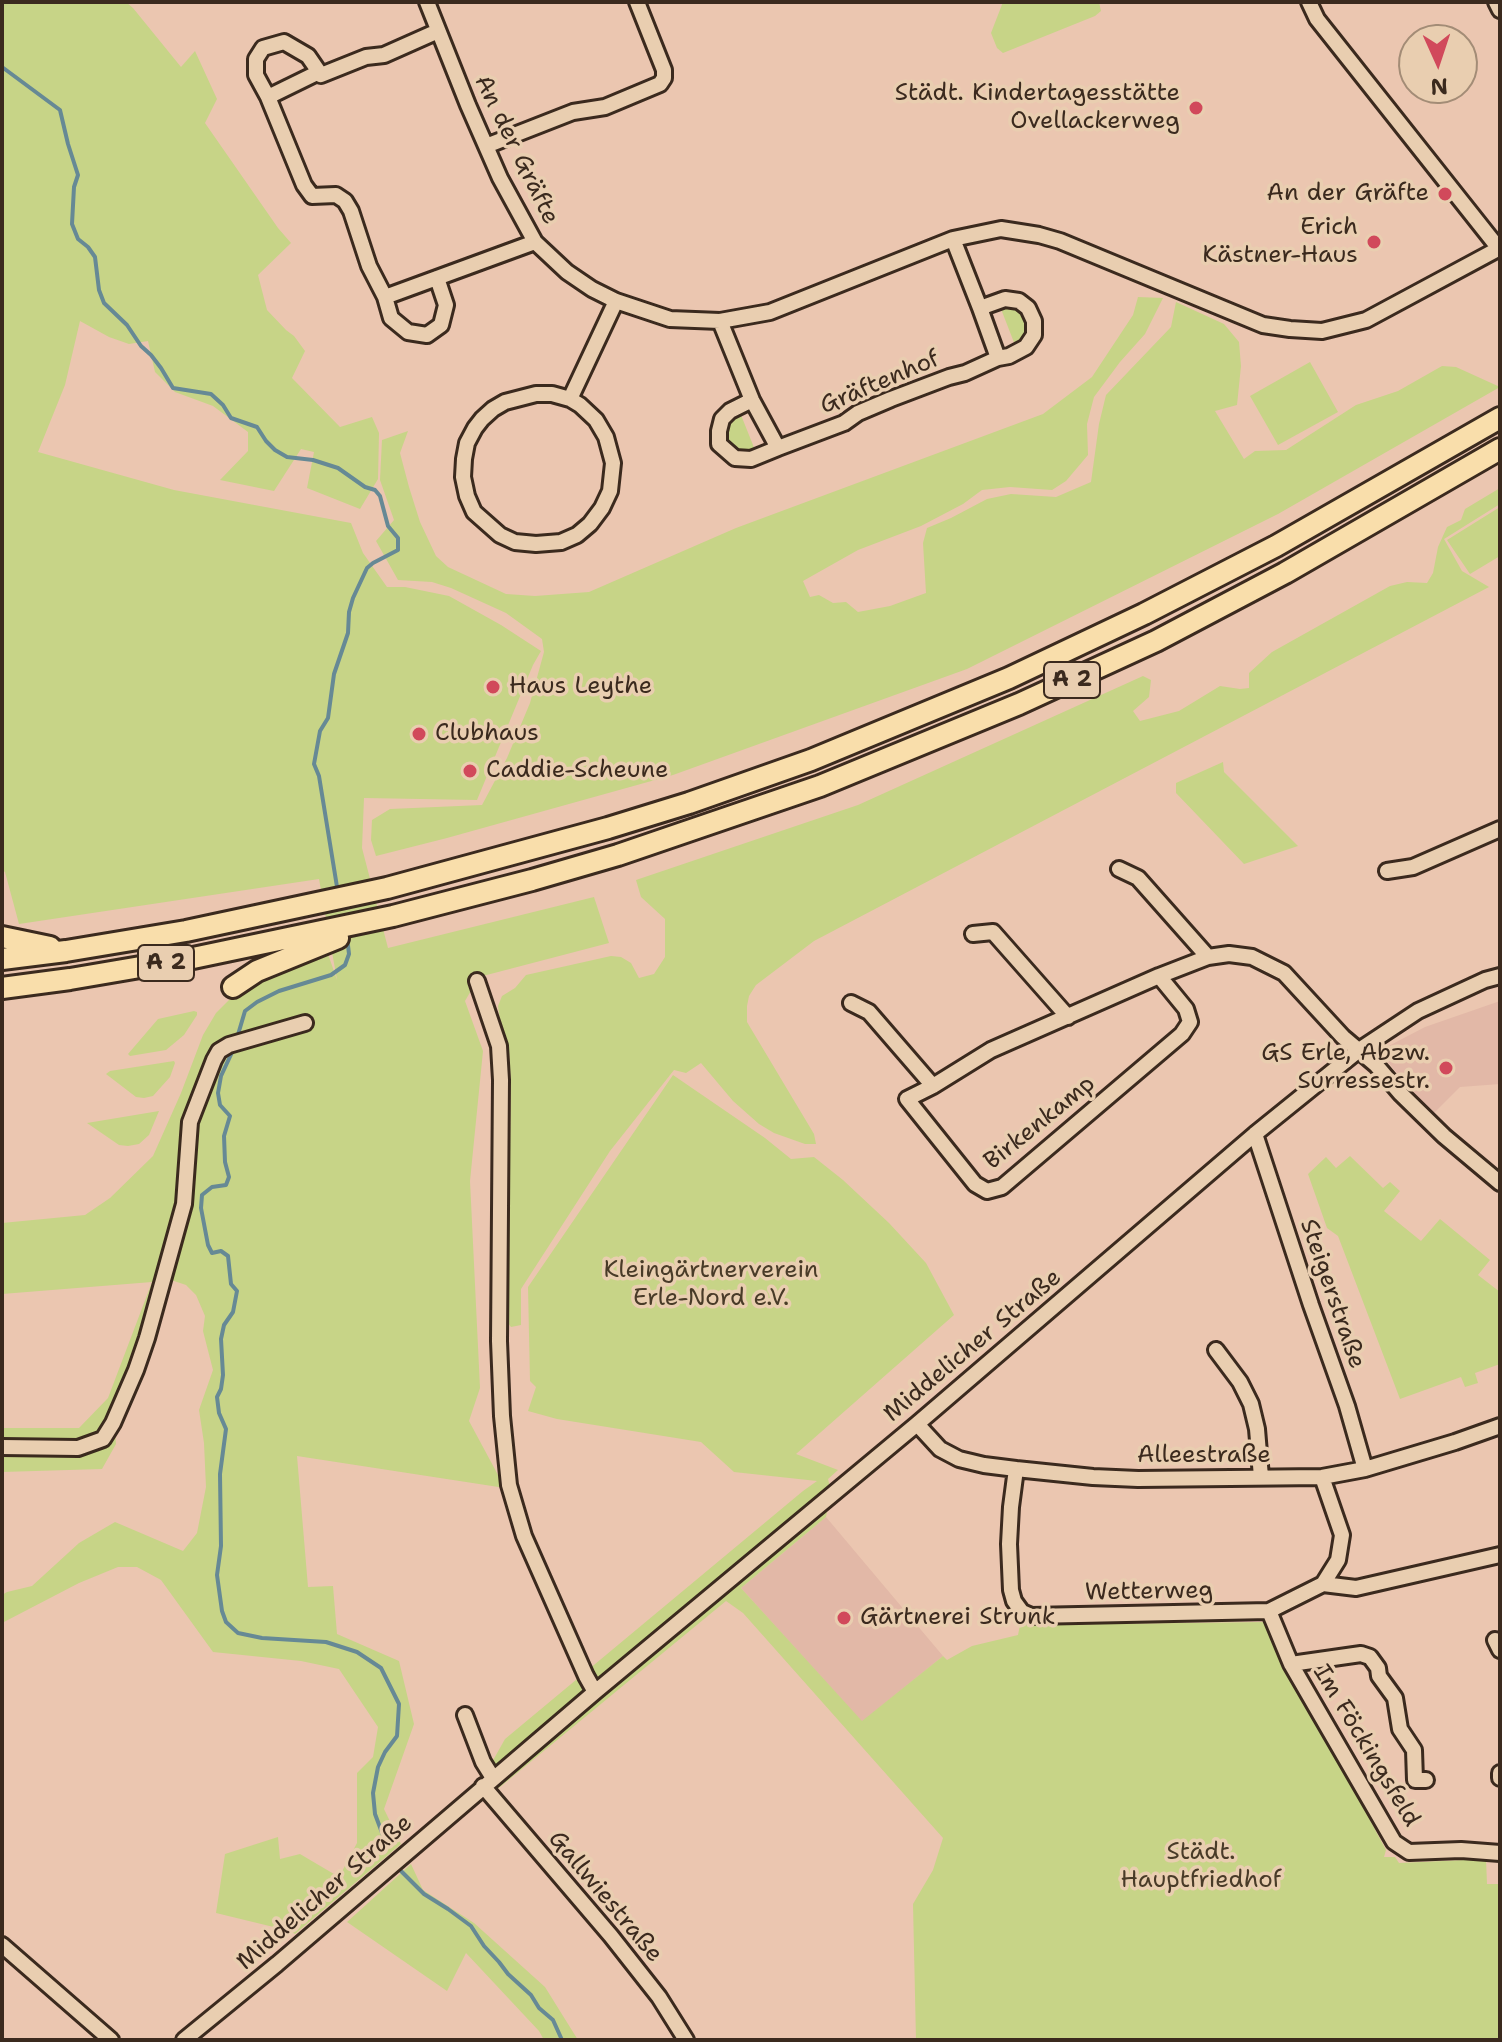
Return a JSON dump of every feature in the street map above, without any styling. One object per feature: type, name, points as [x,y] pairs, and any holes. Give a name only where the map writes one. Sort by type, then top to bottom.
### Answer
[{"type":"highway","name":"A 2","points":[[2,959],[186,931],[387,888],[524,853],[689,803],[811,760],[1009,678],[1144,614],[1238,567],[1500,418]]},
{"type":"highway","name":"A 2","points":[[2,988],[330,935],[631,850],[820,786],[1019,704],[1156,641],[1285,573],[1500,449]]},
{"type":"highway","points":[[233,987],[257,971],[330,935]]},
{"type":"highway","points":[[2,937],[66,951]]},
{"type":"street","name":"An der Gräfte","points":[[427,2],[500,178],[535,242],[567,272],[592,289],[616,301],[670,319],[720,321],[770,312],[953,239],[1001,229],[1039,235],[1070,245],[1263,325],[1322,331],[1366,320],[1500,249]]},
{"type":"street","points":[[486,146],[573,112],[605,107],[660,84],[664,70],[637,2]]},
{"type":"street","points":[[1309,2],[1335,43],[1500,249]]},
{"type":"street","points":[[1496,2],[1500,10]]},
{"type":"street","points":[[437,278],[446,305],[441,325],[427,335],[408,332],[391,318],[345,201],[336,195],[312,196],[304,185],[256,75],[256,59],[263,48],[284,42],[308,56],[321,75],[366,57],[384,55],[438,31]]},
{"type":"street","points":[[268,97],[319,72]]},
{"type":"street","points":[[953,239],[998,358]]},
{"type":"street","points":[[385,297],[535,242]]},
{"type":"street","name":"Gräftenhof","points":[[752,400],[730,411],[722,419],[719,444],[735,458],[751,459],[844,423],[858,413],[891,399],[1009,356],[1026,347],[1034,335],[1034,321],[1028,308],[1019,301],[1005,299],[980,308]]},
{"type":"street","points":[[570,399],[616,301]]},
{"type":"street","points":[[720,321],[752,400],[778,448]]},
{"type":"street","points":[[536,394],[570,399],[596,420],[606,437],[613,463],[610,491],[590,524],[577,535],[561,542],[515,542],[500,535],[474,512],[463,477],[467,443],[482,419],[505,402],[536,394]]},
{"type":"street","points":[[1387,871],[1413,867],[1500,829]]},
{"type":"street","points":[[1119,869],[1138,878],[1208,957]]},
{"type":"street","points":[[973,934],[993,932],[1068,1017]]},
{"type":"street","name":"Birkenkamp","points":[[1159,976],[1186,1009],[1190,1022],[1182,1034],[1002,1187],[987,1191],[975,1184],[907,1099],[991,1050],[1159,976],[1208,957],[1229,954],[1252,957],[1284,973],[1343,1037],[1444,1136],[1500,1183]]},
{"type":"street","name":"Middelicher Straße","points":[[184,2040],[917,1424],[1255,1134],[1359,1050],[1418,1011],[1500,976]]},
{"type":"street","points":[[477,981],[499,1046],[499,1341],[509,1485],[524,1536],[595,1692]]},
{"type":"street","points":[[851,1003],[869,1012],[933,1086]]},
{"type":"street","points":[[2,1447],[78,1448],[103,1439],[113,1423],[147,1338],[184,1204],[190,1122],[214,1060],[219,1051],[229,1045],[305,1023]]},
{"type":"street","name":"Steigerstraße","points":[[1255,1134],[1347,1406],[1365,1469]]},
{"type":"street","points":[[1216,1350],[1240,1382],[1251,1404],[1257,1429],[1261,1477]]},
{"type":"street","name":"Alleestraße","points":[[917,1424],[940,1449],[959,1459],[1016,1469],[1138,1479],[1322,1477],[1365,1469],[1500,1426]]},
{"type":"street","name":"Wetterweg","points":[[1016,1469],[1009,1544],[1011,1590],[1022,1612],[1031,1616],[1269,1611],[1323,1584]]},
{"type":"street","points":[[1322,1477],[1342,1535],[1338,1560],[1323,1584],[1356,1588],[1500,1555]]},
{"type":"street","name":"Im Föckingsfeld","points":[[1269,1611],[1291,1664],[1394,1842],[1409,1852],[1461,1850],[1500,1853]]},
{"type":"street","name":"Im Föckingsfeld","points":[[1291,1664],[1361,1654],[1370,1657],[1395,1698],[1400,1729],[1414,1750],[1415,1780],[1426,1780]]},
{"type":"street","points":[[465,1715],[488,1782]]},
{"type":"street","points":[[467,1765],[483,1762]]},
{"type":"street","name":"Gallwiestraße","points":[[488,1782],[659,1997],[686,2040]]},
{"type":"street","points":[[2,1945],[111,2040]]},
{"type":"shaded area","name":"GS Erle, Abzw. Surressestr.","points":[[1500,1001],[1500,1084],[1460,1087],[1434,1113],[1413,1093],[1379,1051],[1425,1027]]},
{"type":"shaded area","points":[[826,1517],[943,1656],[862,1722],[741,1588]]},
{"type":"green space","points":[[2,2],[126,2],[181,67],[195,51],[217,99],[205,123],[291,243],[258,275],[267,310],[305,351],[292,378],[340,427],[372,417],[379,433],[378,479],[360,509],[307,488],[314,452],[301,449],[274,491],[220,480],[248,451],[248,432],[213,406],[175,392],[155,372],[148,341],[129,344],[80,321],[65,385],[38,452],[174,490],[351,523],[363,553],[387,587],[405,587],[449,596],[541,651],[477,800],[364,798],[362,848],[388,948],[594,897],[609,943],[479,977],[465,1001],[483,1051],[470,1181],[480,1388],[469,1421],[505,1488],[297,1456],[308,1587],[333,1586],[337,1634],[399,1661],[414,1724],[384,1809],[401,1844],[295,1934],[216,1913],[225,1854],[278,1837],[280,1859],[300,1854],[339,1877],[357,1843],[357,1773],[373,1757],[378,1727],[339,1669],[301,1661],[213,1652],[161,1580],[137,1567],[118,1567],[79,1583],[2,1623],[2,1595],[32,1586],[79,1543],[115,1522],[183,1551],[197,1533],[206,1487],[199,1410],[213,1370],[203,1331],[205,1316],[196,1295],[186,1285],[171,1280],[153,1342],[115,1432],[116,1444],[102,1469],[2,1472],[2,1428],[79,1428],[108,1398],[152,1282],[2,1294],[2,1223],[85,1215],[110,1198],[153,1156],[203,1035],[216,1013],[237,992],[298,961],[328,954],[337,980],[319,879],[19,924],[2,870]]},
{"type":"green space","points":[[1003,2],[1099,2],[1101,11],[1003,53],[997,48],[991,33]]},
{"type":"green space","points":[[1138,297],[1163,298],[1145,334],[1094,397],[1087,424],[1088,455],[1066,481],[1052,490],[1010,487],[982,490],[963,504],[921,526],[858,550],[803,581],[810,597],[819,595],[833,603],[846,602],[858,612],[890,606],[926,593],[923,543],[927,528],[987,499],[1011,494],[1056,497],[1091,482],[1106,395],[1171,327],[1176,302],[1224,324],[1239,342],[1241,366],[1237,405],[1215,411],[1244,459],[1255,451],[1286,450],[1356,405],[1398,391],[1442,366],[1456,367],[1500,387],[1278,514],[967,669],[673,775],[376,856],[371,840],[372,820],[390,809],[482,805],[507,758],[530,703],[544,652],[542,639],[506,613],[432,582],[398,580],[376,541],[394,520],[380,480],[382,440],[408,431],[400,453],[409,487],[420,522],[436,556],[448,567],[506,594],[535,596],[589,592],[736,528],[1043,414],[1092,377],[1133,315]]},
{"type":"green space","points":[[1010,305],[1021,309],[1030,321],[1026,340],[1005,352],[1015,345],[1001,309],[989,311]]},
{"type":"green space","points":[[1310,362],[1338,412],[1278,445],[1250,396]]},
{"type":"green space","points":[[749,408],[750,411],[741,415],[755,450],[766,449],[740,454],[726,441],[725,428],[732,416]]},
{"type":"green space","points":[[1500,488],[1500,504],[1444,539],[1462,571],[1489,587],[814,941],[756,985],[749,996],[747,1022],[814,1134],[816,1144],[805,1144],[759,1124],[733,1101],[701,1063],[686,1073],[674,1070],[610,1151],[521,1289],[521,1325],[511,1327],[507,1322],[511,1086],[509,1050],[498,1006],[502,996],[515,988],[526,975],[611,956],[631,963],[639,978],[654,974],[665,957],[665,919],[641,897],[636,880],[858,805],[1143,676],[1151,680],[1149,697],[1133,711],[1140,721],[1179,711],[1220,686],[1249,688],[1249,673],[1272,652],[1390,586],[1407,582],[1427,583],[1447,527],[1461,520],[1465,509]]},
{"type":"green space","points":[[1500,507],[1500,556],[1470,574],[1447,540]]},
{"type":"green space","points":[[1223,762],[1224,772],[1298,846],[1244,864],[1176,793],[1176,783]]},
{"type":"green space","points":[[194,1011],[197,1015],[184,1035],[166,1050],[128,1054],[158,1019]]},
{"type":"green space","points":[[174,1061],[170,1077],[153,1096],[144,1098],[136,1097],[106,1074],[110,1071]]},
{"type":"green space","points":[[673,1075],[791,1159],[814,1157],[843,1180],[926,1263],[954,1315],[796,1454],[838,1470],[828,1479],[831,1491],[826,1517],[741,1588],[862,1721],[943,1656],[947,1660],[972,1646],[1018,1635],[1020,1625],[1265,1622],[1386,1850],[1384,1857],[1395,1857],[1399,1863],[1486,1859],[1487,1884],[1500,1884],[1500,2040],[916,2040],[913,1904],[933,1870],[943,1838],[743,1613],[726,1601],[494,1792],[487,1771],[505,1739],[817,1481],[734,1472],[701,1442],[557,1419],[528,1411],[536,1387],[530,1381],[528,1287]]},
{"type":"green space","points":[[159,1111],[149,1135],[139,1144],[128,1146],[119,1145],[87,1123]]},
{"type":"green space","points":[[1350,1156],[1383,1188],[1390,1182],[1400,1191],[1384,1211],[1421,1241],[1440,1219],[1490,1260],[1478,1275],[1500,1292],[1500,1364],[1475,1373],[1478,1383],[1465,1387],[1461,1377],[1400,1399],[1338,1236],[1327,1228],[1308,1174],[1326,1157],[1336,1168]]},
{"type":"green space","points":[[411,1864],[423,1890],[474,1923],[545,1987],[578,2040],[544,2040],[466,1953],[447,1991],[347,1922]]},
{"type":"waterway","points":[[2,67],[60,110],[78,175],[74,187],[72,224],[78,239],[95,257],[99,290],[104,303],[127,325],[173,388],[211,394],[231,418],[257,427],[275,450],[287,457],[313,460],[338,468],[365,487],[375,490],[380,496],[388,526],[398,538],[398,550],[367,568],[353,598],[348,633],[334,674],[328,718],[320,731],[314,764],[319,776],[338,893]]},
{"type":"waterway","points":[[237,1038],[245,1011],[257,1002],[279,991],[331,975],[345,965],[349,954],[347,937]]},
{"type":"waterway","points":[[234,1048],[221,1076],[218,1093],[220,1105],[230,1116],[224,1136],[229,1177],[226,1185],[212,1187],[202,1195],[201,1208],[208,1245],[212,1253],[221,1251],[228,1256],[231,1284],[237,1291],[233,1312],[224,1325],[221,1339],[223,1375],[217,1397],[219,1413],[226,1429],[220,1474],[221,1546],[217,1575],[222,1611],[226,1622],[238,1633],[262,1638],[326,1642],[357,1652],[381,1668],[399,1704],[397,1736],[378,1767],[373,1793],[375,1814],[387,1846]]},
{"type":"waterway","points":[[400,1870],[424,1894],[471,1926],[508,1974],[553,2020],[562,2040]]},
{"type":"place","name":"Städt. Kindertagesstätte Ovellackerweg","points":[[1196,108]]},
{"type":"place","name":"An der Gräfte","points":[[1445,194]]},
{"type":"place","name":"Erich Kästner-Haus","points":[[1374,242]]},
{"type":"place","name":"Haus Leythe","points":[[493,687]]},
{"type":"place","name":"Clubhaus","points":[[419,734]]},
{"type":"place","name":"Caddie-Scheune","points":[[470,771]]},
{"type":"place","name":"GS Erle, Abzw. Surressestr.","points":[[1446,1068]]},
{"type":"place","name":"Gärtnerei Strunk","points":[[844,1618]]},
{"type":"park label","name":"Kleingärtnerverein Erle-Nord e.V.","points":[[711,1285]]},
{"type":"park label","name":"Städt. Hauptfriedhof","points":[[1201,1867]]}]
